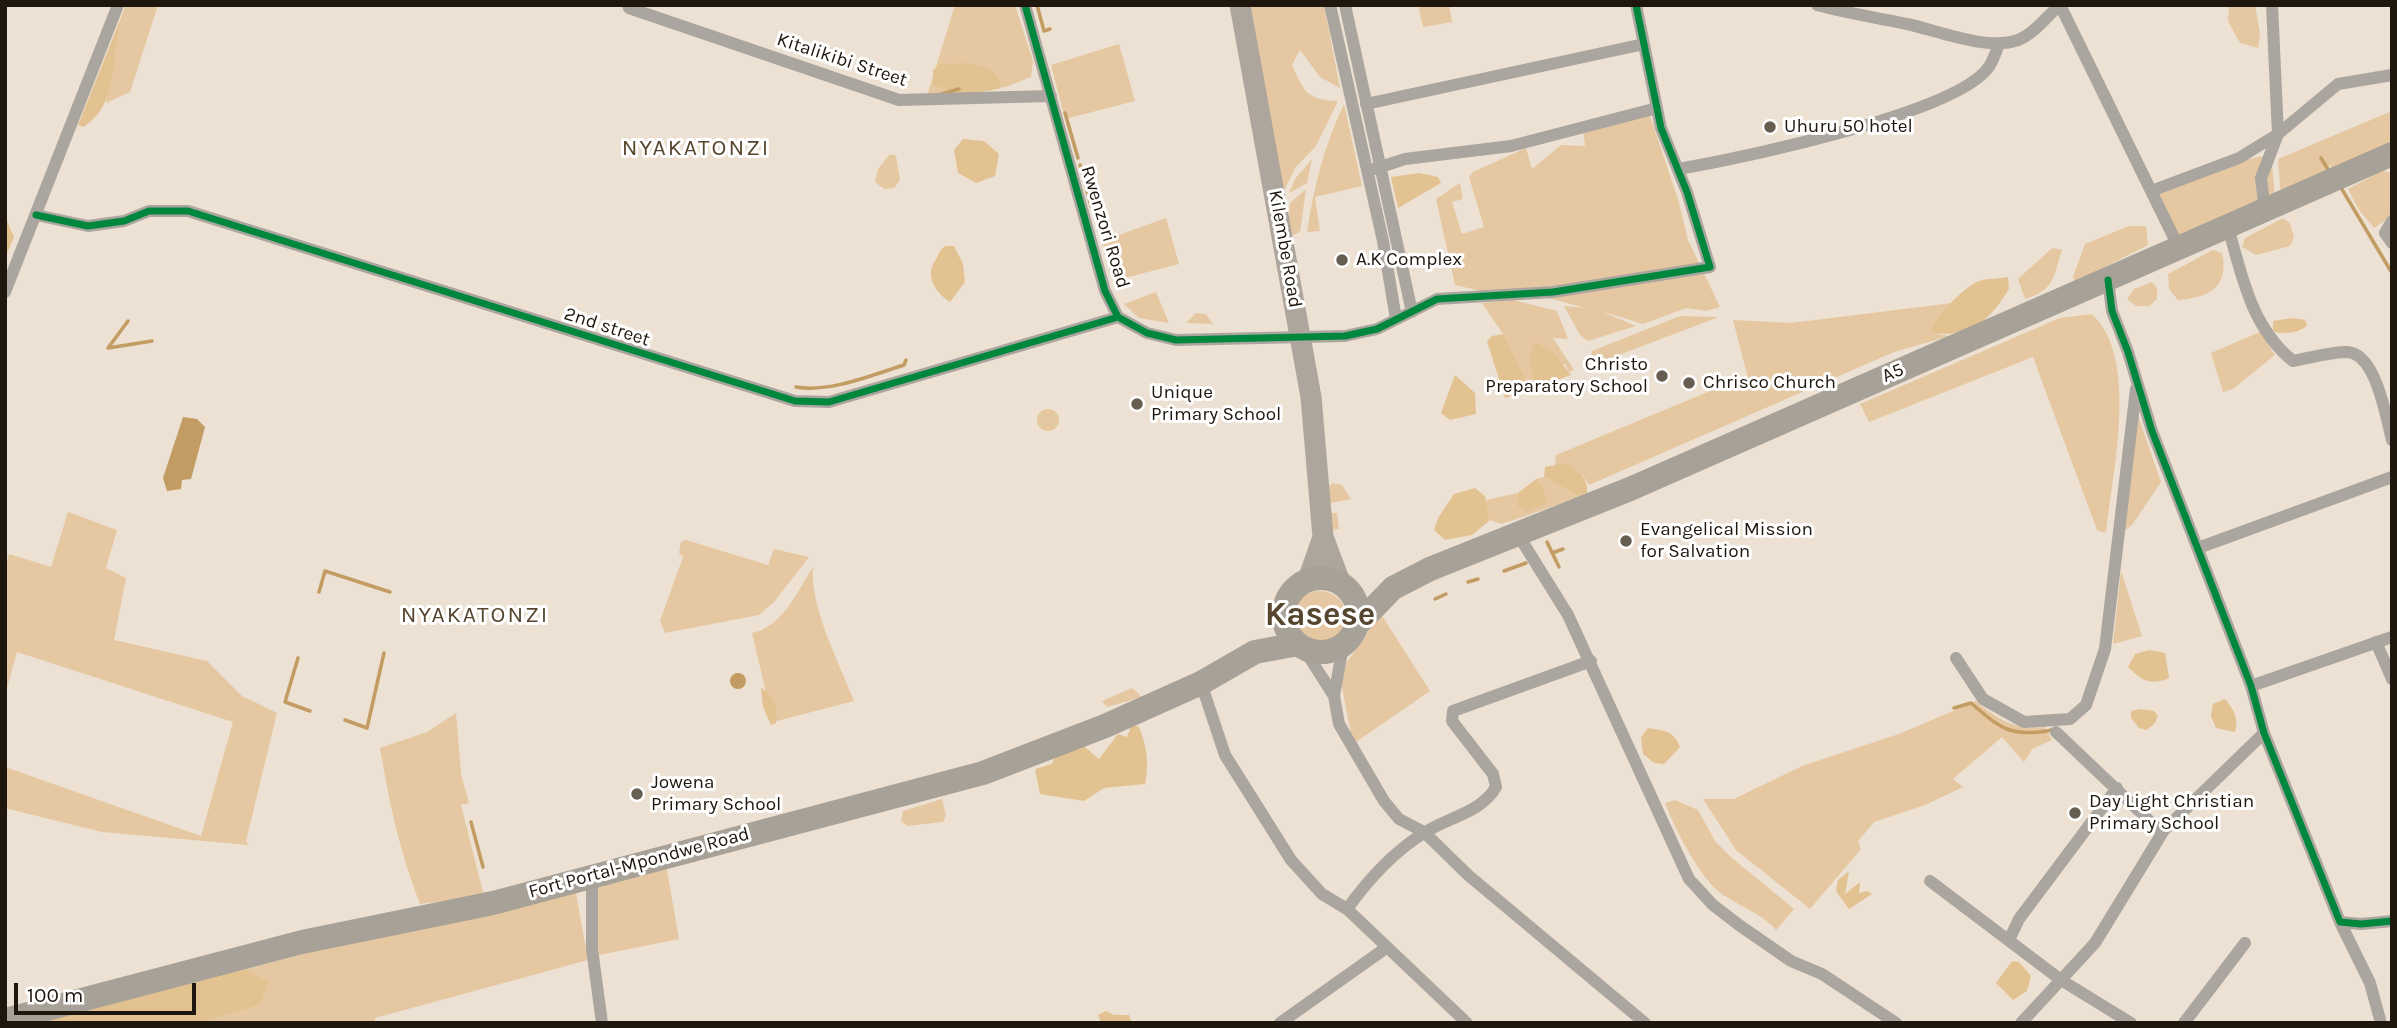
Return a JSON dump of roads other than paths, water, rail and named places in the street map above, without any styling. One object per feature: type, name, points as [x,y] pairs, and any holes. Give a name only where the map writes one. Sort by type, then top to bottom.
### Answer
[{"type":"highway","name":"A5","points":[[1343,646],[1353,636],[1359,623],[1393,588],[1430,569],[1562,517],[2392,154]]},
{"type":"highway","name":"A5","points":[[1308,580],[1329,579],[1345,586],[1393,588]]},
{"type":"highway","name":"Kilembe Road","points":[[1284,609],[1297,587],[1308,580]]},
{"type":"highway","name":"Kilembe Road","points":[[1345,586],[1358,606],[1359,623]]},
{"type":"highway","points":[[1284,609],[1289,634],[1301,647],[1317,653],[1343,646]]},
{"type":"highway","name":"Fort Portal-Mpondwe Road","points":[[1255,652],[1284,609]]},
{"type":"highway","name":"Fort Portal-Mpondwe Road","points":[[5,1020],[302,942],[430,913],[493,903],[593,874],[983,773],[1073,740],[1201,683],[1255,652],[1301,647]]},
{"type":"main road","name":"Kilembe Road","points":[[1240,5],[1301,335],[1312,410],[1323,537],[1345,586]]},
{"type":"main road","name":"Kilembe Road","points":[[1308,580],[1323,537]]},
{"type":"street","points":[[5,292],[118,5]]},
{"type":"street","name":"Rwenzori Road","points":[[1025,5],[1105,291],[1118,317],[1147,333],[1176,340],[1345,336],[1377,329],[1437,299],[1553,292],[1710,267],[1679,169]]},
{"type":"street","points":[[1330,5],[1412,312]]},
{"type":"street","points":[[1345,5],[1366,104],[1396,318]]},
{"type":"street","points":[[1636,5],[1661,128],[1679,169],[1777,151],[1943,99],[1988,69],[1999,44]]},
{"type":"street","points":[[1817,5],[1911,25],[1933,33],[1959,35],[1980,43],[1999,44],[2027,35],[2060,5],[2179,248]]},
{"type":"street","points":[[2265,211],[2261,177],[2278,134],[2272,5]]},
{"type":"street","name":"Kitalikibi Street","points":[[625,6],[899,100],[1051,96]]},
{"type":"street","points":[[1366,104],[1644,44]]},
{"type":"street","points":[[2151,191],[2239,158],[2278,134],[2338,84],[2392,75]]},
{"type":"street","points":[[1373,169],[1405,159],[1468,153],[1556,136],[1606,119],[1657,108]]},
{"type":"street","name":"2nd street","points":[[36,215],[88,226],[124,221],[149,211],[188,211],[795,401],[829,402],[1118,317]]},
{"type":"street","points":[[2392,221],[2385,233],[2392,243]]},
{"type":"street","points":[[2228,227],[2252,310],[2283,354],[2292,361],[2348,352],[2362,356],[2372,371],[2392,440]]},
{"type":"street","points":[[2109,280],[2112,310],[2152,431],[2251,686],[2264,733],[2340,922],[2370,983],[2381,1023]]},
{"type":"street","points":[[1956,657],[1983,699],[2024,722],[2070,719],[2086,705],[2105,649],[2137,383]]},
{"type":"street","points":[[2198,548],[2392,477]]},
{"type":"street","points":[[1517,533],[1568,615],[1591,661],[1689,879],[1713,905],[1758,939],[1791,961],[1822,974],[1896,1023]]},
{"type":"street","points":[[2251,686],[2392,637]]},
{"type":"street","points":[[2376,642],[2392,679]]},
{"type":"street","points":[[1343,646],[1334,696],[1339,724],[1384,802],[1399,819],[1424,832],[1468,875],[1644,1023]]},
{"type":"street","points":[[1301,647],[1334,696]]},
{"type":"street","points":[[1347,909],[1379,868],[1424,832],[1468,812],[1491,796],[1497,781],[1452,721],[1454,711],[1591,661]]},
{"type":"street","points":[[1201,683],[1225,755],[1291,860],[1322,894],[1347,909],[1467,1023]]},
{"type":"street","points":[[2056,732],[2156,827],[2164,830]]},
{"type":"street","points":[[2021,1023],[2095,943],[2164,830],[2264,733]]},
{"type":"street","points":[[2009,940],[2019,919],[2117,788]]},
{"type":"street","points":[[593,874],[592,949],[602,1023]]},
{"type":"street","points":[[1930,881],[2061,980],[2132,1023]]},
{"type":"street","points":[[2340,922],[2361,924],[2392,921]]},
{"type":"street","points":[[2184,1023],[2245,943]]},
{"type":"street","points":[[1280,1023],[1386,948]]},
{"type":"waterway","points":[[1037,5],[1044,31],[1050,29]]},
{"type":"waterway","points":[[941,94],[959,89]]},
{"type":"waterway","points":[[1065,113],[1078,158]]},
{"type":"waterway","points":[[2321,158],[2329,171]]},
{"type":"waterway","points":[[1080,165],[1091,206]]},
{"type":"waterway","points":[[2340,186],[2392,273]]},
{"type":"waterway","points":[[128,321],[108,348],[152,341]]},
{"type":"waterway","points":[[796,387],[822,388],[850,382],[904,365],[906,360]]},
{"type":"waterway","points":[[1547,542],[1559,567]]},
{"type":"waterway","points":[[1552,553],[1563,549]]},
{"type":"waterway","points":[[1504,571],[1526,563]]},
{"type":"waterway","points":[[319,592],[325,571],[390,592]]},
{"type":"waterway","points":[[1468,582],[1478,579]]},
{"type":"waterway","points":[[1435,599],[1446,594]]},
{"type":"waterway","points":[[345,720],[367,728],[384,653]]},
{"type":"waterway","points":[[298,658],[285,702],[310,711]]},
{"type":"waterway","points":[[1954,708],[1971,703],[1999,725],[2017,732],[2052,730]]},
{"type":"waterway","points":[[471,822],[483,867]]},
{"type":"place","name":"Uhuru 50 hotel","points":[[1770,127]]},
{"type":"place","name":"A.K Complex","points":[[1342,260]]},
{"type":"place","name":"Christo Preparatory School","points":[[1662,376]]},
{"type":"place","name":"Chrisco Church","points":[[1689,383]]},
{"type":"place","name":"Unique Primary School","points":[[1137,404]]},
{"type":"place","name":"Evangelical Mission for Salvation","points":[[1626,541]]},
{"type":"place","name":"Jowena Primary School","points":[[637,794]]},
{"type":"place","name":"Day Light Christian Primary School","points":[[2075,813]]},
{"type":"district","name":"NYAKATONZI","points":[[696,148]]},
{"type":"district","name":"NYAKATONZI","points":[[475,615]]},
{"type":"district","name":"Kasese","points":[[1320,616]]}]
